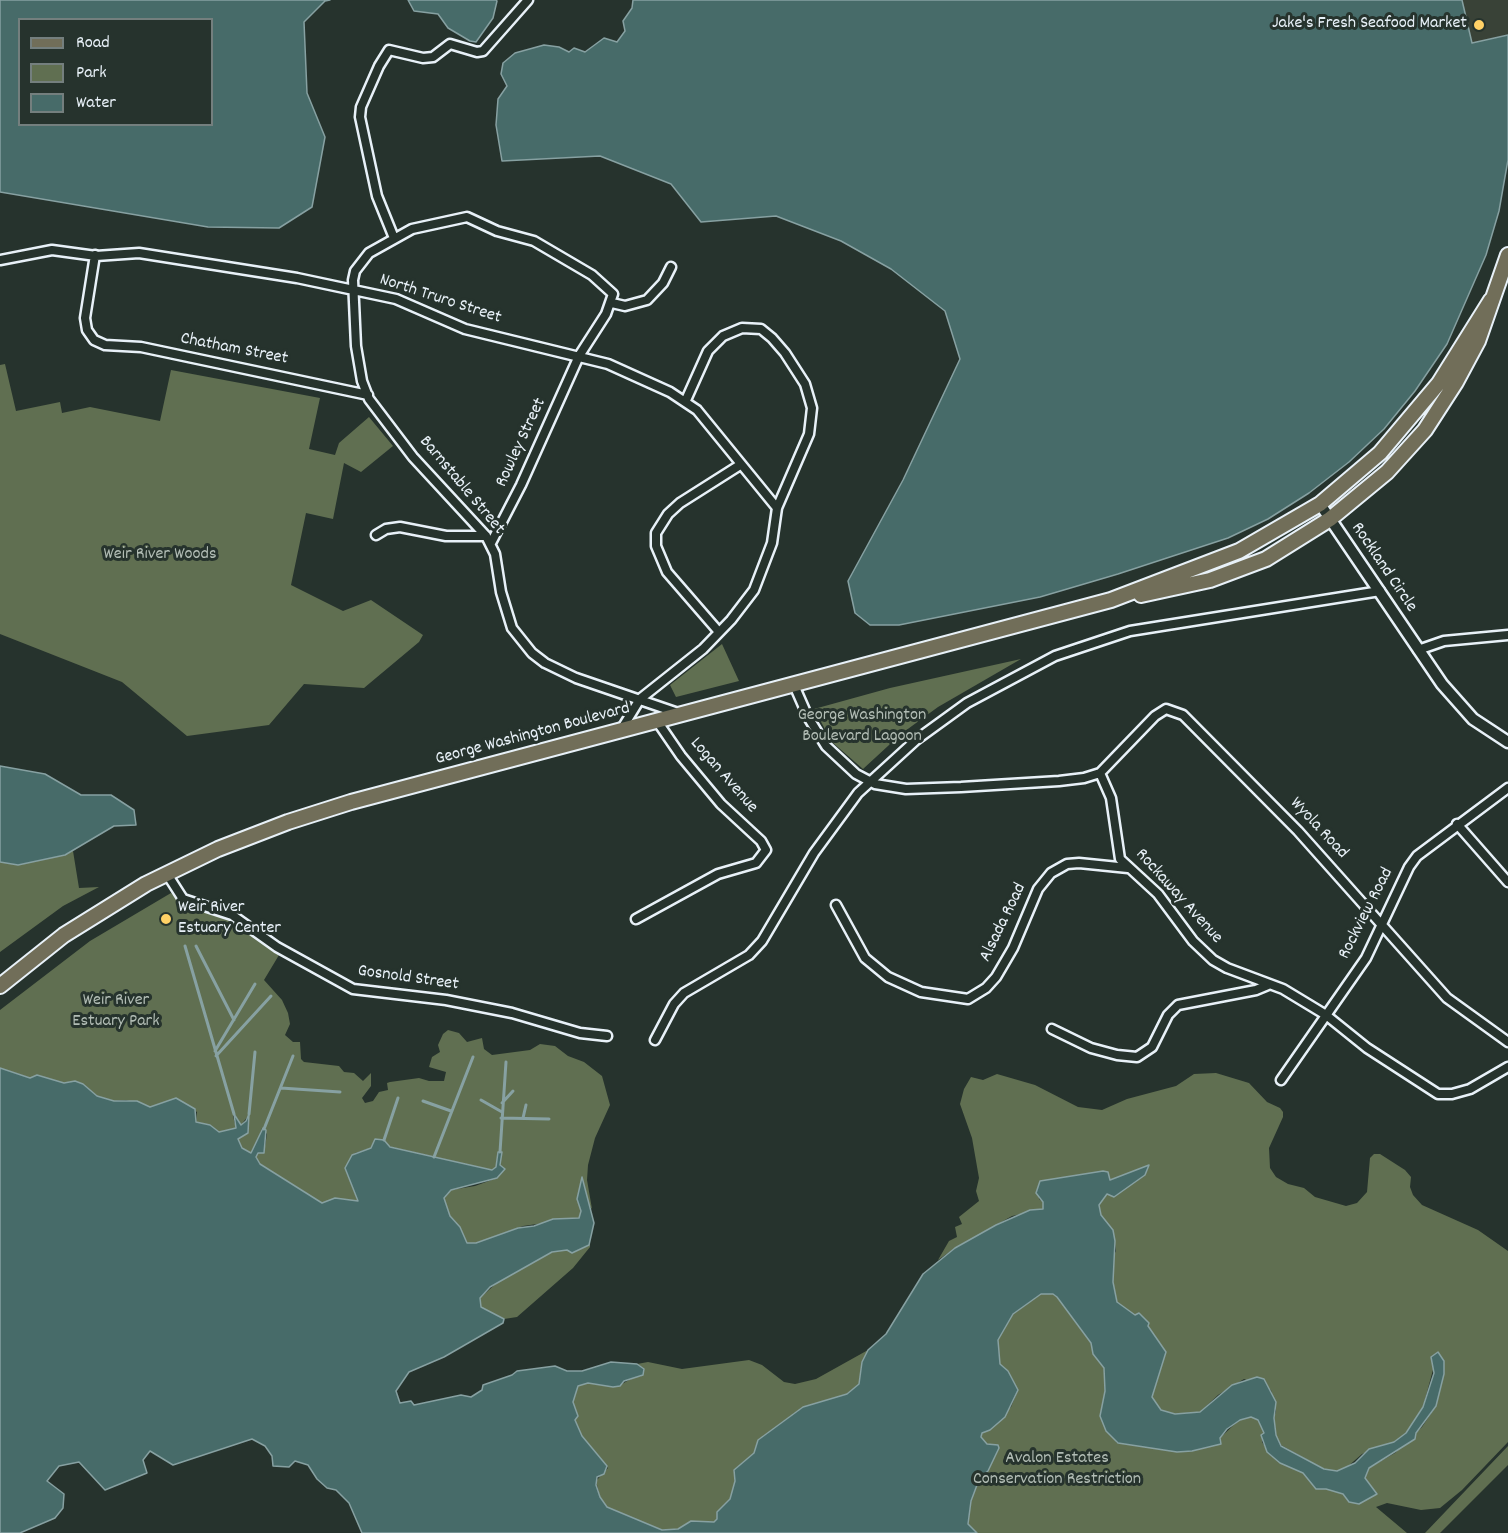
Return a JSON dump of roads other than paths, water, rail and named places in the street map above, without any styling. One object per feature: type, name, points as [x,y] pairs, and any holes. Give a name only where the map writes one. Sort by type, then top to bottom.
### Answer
[{"type":"main road","name":"George Washington Boulevard","points":[[0,986],[79,925],[167,874],[236,842],[324,810],[1111,600],[1172,590],[1248,567],[1330,519],[1387,472],[1425,430],[1470,357],[1508,255]]},
{"type":"main road","name":"George Washington Boulevard","points":[[1111,600],[1239,551],[1320,504],[1374,459],[1416,413],[1449,367],[1491,300]]},
{"type":"street","points":[[394,238],[377,196],[360,117],[368,90],[389,50],[429,58],[447,45],[477,52],[483,51],[527,0]]},
{"type":"street","name":"Barnstable Street","points":[[612,303],[613,294],[592,275],[534,241],[497,231],[467,218],[427,224],[394,238],[362,261],[353,280],[359,367],[368,395],[413,457],[489,540],[506,612],[522,642],[545,663],[561,671],[681,714]]},
{"type":"street","name":"North Truro Street","points":[[0,260],[52,250],[95,255],[139,253],[297,278],[396,299],[465,329],[579,356],[635,375],[686,400],[713,428],[740,465],[777,508]]},
{"type":"street","name":"Chatham Street","points":[[95,255],[85,318],[87,330],[94,340],[105,345],[141,347],[368,395]]},
{"type":"street","points":[[612,303],[625,306],[646,300],[663,283],[671,267]]},
{"type":"street","name":"Rowley Street","points":[[489,540],[521,484],[579,356],[595,334],[612,303]]},
{"type":"street","points":[[621,730],[640,699],[683,666],[719,632],[754,590],[772,543],[777,508],[809,434],[813,408],[805,384],[772,338],[761,329],[742,328],[723,336],[708,351],[686,400]]},
{"type":"street","points":[[719,632],[667,572],[656,546],[656,532],[668,514],[680,503],[740,465]]},
{"type":"street","name":"Rockland Circle","points":[[1320,504],[1418,650],[1467,713],[1486,730],[1508,742]]},
{"type":"street","points":[[376,535],[386,529],[400,527],[446,536],[489,540]]},
{"type":"street","points":[[655,1040],[674,1004],[684,993],[749,955],[775,922],[824,839],[848,804],[917,740],[967,703],[1036,664],[1088,643],[1130,632],[1380,591]]},
{"type":"street","points":[[1418,650],[1444,641],[1508,635]]},
{"type":"street","points":[[794,685],[808,717],[826,746],[838,760],[870,782],[906,789],[1059,781],[1084,778],[1100,773]]},
{"type":"street","name":"Wyola Road","points":[[1100,773],[1155,716],[1166,710],[1183,715],[1258,789],[1384,925],[1447,998],[1508,1042]]},
{"type":"street","name":"Logan Avenue","points":[[636,919],[713,876],[756,863],[766,850],[761,841],[721,804],[687,764],[657,721]]},
{"type":"street","name":"Rockaway Avenue","points":[[1100,773],[1111,798],[1120,859],[1158,894],[1193,941],[1214,960],[1283,990],[1326,1015],[1367,1048],[1438,1094],[1452,1094],[1470,1089],[1508,1067]]},
{"type":"street","name":"Rockview Road","points":[[1281,1080],[1366,958],[1384,925],[1409,867],[1417,856],[1508,788]]},
{"type":"street","points":[[1457,824],[1508,882]]},
{"type":"street","name":"Alsada Road","points":[[836,905],[850,934],[872,965],[896,983],[946,998],[968,999],[986,988],[996,977],[1013,948],[1038,889],[1058,868],[1078,863],[1128,868]]},
{"type":"street","name":"Gosnold Street","points":[[167,874],[183,899],[232,915],[277,947],[353,989],[446,1000],[512,1013],[580,1033],[607,1036]]},
{"type":"street","points":[[1052,1029],[1091,1048],[1117,1055],[1137,1057],[1152,1047],[1164,1021],[1178,1005],[1256,990],[1268,985]]},
{"type":"water","points":[[0,0],[330,0],[325,1],[304,22],[307,93],[325,137],[312,207],[279,228],[208,227],[0,192]]},
{"type":"water","points":[[408,0],[497,1],[493,18],[476,42],[448,28],[438,14],[414,11]]},
{"type":"water","points":[[633,0],[1462,0],[1472,43],[1508,35],[1508,160],[1499,211],[1486,255],[1447,344],[1415,391],[1384,429],[1349,462],[1309,493],[1268,519],[1228,538],[1118,574],[1040,597],[899,625],[870,625],[855,613],[848,581],[903,480],[960,359],[945,311],[891,269],[841,241],[776,216],[701,222],[671,184],[600,156],[502,161],[496,125],[498,99],[507,86],[501,74],[503,63],[515,53],[544,45],[559,47],[569,52],[574,48],[585,52],[604,38],[617,42],[625,31],[623,21],[632,8]]},
{"type":"water","points":[[0,766],[45,774],[81,795],[111,795],[134,810],[136,825],[114,826],[65,855],[18,865],[0,862]]},
{"type":"water","points":[[0,1068],[30,1078],[37,1075],[64,1083],[75,1081],[83,1084],[97,1096],[114,1101],[137,1101],[150,1107],[176,1098],[195,1109],[196,1122],[210,1125],[219,1132],[236,1128],[234,1114],[241,1125],[249,1114],[248,1133],[238,1139],[242,1148],[251,1153],[263,1128],[266,1130],[264,1153],[258,1153],[256,1157],[260,1164],[322,1203],[335,1198],[358,1201],[345,1168],[352,1155],[371,1148],[375,1139],[384,1140],[390,1147],[492,1170],[496,1167],[498,1152],[502,1152],[500,1165],[505,1169],[497,1178],[451,1190],[444,1198],[450,1216],[460,1227],[467,1243],[476,1243],[518,1228],[534,1226],[553,1219],[579,1218],[581,1211],[577,1199],[582,1177],[594,1223],[589,1245],[572,1253],[567,1250],[552,1252],[490,1287],[480,1298],[481,1307],[504,1319],[503,1323],[444,1357],[409,1372],[396,1391],[400,1403],[411,1401],[414,1405],[461,1395],[471,1397],[482,1390],[483,1385],[517,1371],[555,1366],[567,1371],[582,1371],[611,1362],[637,1364],[644,1369],[643,1375],[624,1381],[620,1386],[588,1383],[578,1386],[573,1402],[578,1416],[575,1420],[582,1436],[607,1466],[604,1474],[597,1477],[596,1485],[607,1507],[662,1530],[678,1529],[691,1521],[714,1522],[717,1519],[717,1512],[730,1499],[735,1481],[734,1470],[754,1453],[758,1440],[803,1407],[847,1394],[859,1384],[862,1362],[868,1350],[886,1334],[923,1274],[955,1248],[996,1225],[1030,1210],[1043,1209],[1043,1202],[1036,1193],[1040,1181],[1103,1171],[1108,1172],[1110,1180],[1149,1165],[1145,1175],[1114,1197],[1107,1194],[1099,1205],[1101,1215],[1113,1230],[1115,1241],[1113,1282],[1117,1302],[1135,1315],[1139,1313],[1149,1323],[1148,1326],[1166,1352],[1152,1397],[1161,1410],[1175,1414],[1200,1412],[1232,1385],[1257,1377],[1264,1379],[1276,1402],[1274,1418],[1276,1435],[1281,1446],[1324,1469],[1337,1471],[1355,1463],[1369,1449],[1394,1442],[1406,1433],[1423,1407],[1434,1373],[1431,1357],[1438,1352],[1444,1361],[1444,1374],[1436,1406],[1416,1433],[1415,1439],[1369,1468],[1365,1478],[1377,1494],[1359,1504],[1349,1502],[1343,1494],[1326,1489],[1316,1489],[1303,1473],[1280,1463],[1267,1452],[1261,1435],[1264,1433],[1258,1420],[1251,1417],[1240,1420],[1227,1429],[1220,1438],[1221,1444],[1192,1451],[1177,1452],[1118,1443],[1106,1431],[1100,1416],[1105,1391],[1104,1368],[1093,1354],[1091,1343],[1057,1297],[1053,1294],[1041,1294],[1013,1314],[998,1340],[1000,1364],[1008,1371],[1018,1390],[1005,1417],[990,1430],[982,1433],[981,1437],[987,1444],[998,1445],[999,1448],[988,1471],[980,1477],[971,1501],[968,1524],[977,1533],[362,1533],[349,1503],[336,1490],[327,1488],[317,1479],[308,1465],[295,1461],[289,1467],[273,1466],[272,1456],[265,1446],[252,1439],[173,1465],[150,1451],[143,1460],[147,1473],[105,1490],[79,1462],[59,1466],[47,1481],[64,1494],[63,1508],[55,1518],[20,1533],[0,1533]]},
{"type":"waterway","points":[[185,946],[234,1114]]},
{"type":"waterway","points":[[196,946],[234,1020]]},
{"type":"waterway","points":[[215,1051],[255,984]]},
{"type":"waterway","points":[[216,1056],[271,996]]},
{"type":"waterway","points":[[249,1114],[255,1052]]},
{"type":"waterway","points":[[264,1129],[293,1056]]},
{"type":"waterway","points":[[434,1157],[473,1057]]},
{"type":"waterway","points":[[500,1152],[506,1062]]},
{"type":"waterway","points":[[281,1088],[340,1092]]},
{"type":"waterway","points":[[502,1103],[513,1091]]},
{"type":"waterway","points":[[384,1140],[398,1098]]},
{"type":"waterway","points":[[481,1100],[502,1112]]},
{"type":"waterway","points":[[423,1101],[451,1111]]},
{"type":"waterway","points":[[523,1118],[526,1105]]},
{"type":"waterway","points":[[501,1118],[549,1119]]},
{"type":"place","name":"Jake's Fresh Seafood Market","points":[[1479,25]]},
{"type":"place","name":"Weir River Estuary Center","points":[[166,919]]},
{"type":"park label","name":"Weir River Woods","points":[[160,556]]},
{"type":"park label","name":"George Washington Boulevard Lagoon","points":[[862,727]]},
{"type":"park label","name":"Weir River Estuary Park","points":[[116,1012]]},
{"type":"park label","name":"Avalon Estates Conservation Restriction","points":[[1057,1470]]}]
